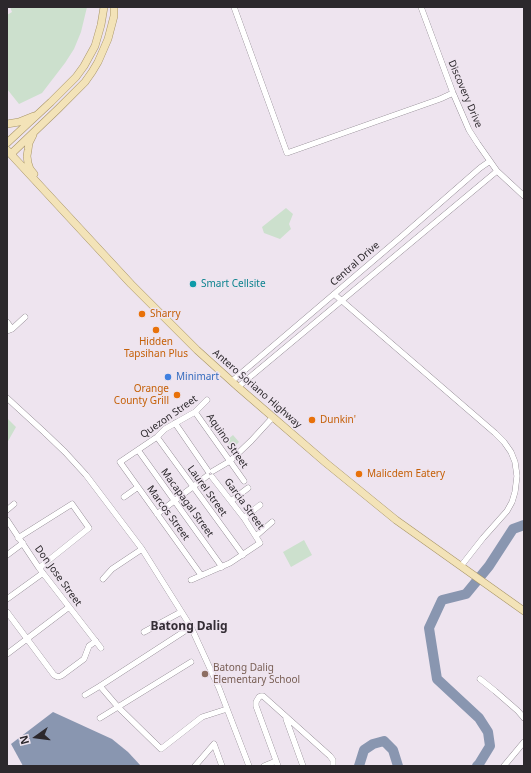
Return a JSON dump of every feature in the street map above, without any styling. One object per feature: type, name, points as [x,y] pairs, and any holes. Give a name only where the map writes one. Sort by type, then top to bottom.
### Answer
[{"type":"main road","points":[[7,143],[76,77],[90,57],[95,46],[99,35],[104,7]]},
{"type":"main road","points":[[9,152],[35,131],[63,104],[92,72],[108,38],[114,16],[114,7]]},
{"type":"main road","points":[[7,124],[19,122],[41,112]]},
{"type":"main road","points":[[35,131],[28,150],[28,163],[30,169],[44,189]]},
{"type":"main road","name":"Antero Soriano Highway","points":[[9,152],[131,284],[197,350],[238,387],[373,502],[524,611]]},
{"type":"street","points":[[234,7],[287,153],[440,99],[453,93]]},
{"type":"street","name":"Discovery Drive","points":[[421,7],[453,93],[469,130],[497,170],[524,196]]},
{"type":"street","name":"Central Drive","points":[[232,381],[490,161]]},
{"type":"street","name":"Central Drive","points":[[238,387],[497,170]]},
{"type":"street","points":[[334,294],[499,437],[508,447],[513,457],[517,472],[517,481],[512,502],[461,566]]},
{"type":"street","points":[[7,322],[9,330],[25,317]]},
{"type":"street","points":[[7,398],[54,441],[86,475],[142,549],[191,628],[228,709],[249,766]]},
{"type":"street","name":"Quezon Street","points":[[120,462],[157,437],[165,429],[195,412],[207,400]]},
{"type":"street","name":"Aquino Street","points":[[195,412],[244,481]]},
{"type":"street","points":[[157,514],[192,487],[230,461],[273,417]]},
{"type":"street","name":"Garcia Street","points":[[175,423],[210,474],[244,518],[260,543],[243,555]]},
{"type":"street","name":"Laurel Street","points":[[157,437],[243,555]]},
{"type":"street","name":"Macapagal Street","points":[[138,450],[222,567]]},
{"type":"street","name":"Marcos Street","points":[[120,462],[201,575]]},
{"type":"street","points":[[124,497],[138,487]]},
{"type":"street","points":[[231,501],[248,488]]},
{"type":"street","points":[[7,510],[14,504]]},
{"type":"street","points":[[7,599],[89,528],[72,504],[18,538]]},
{"type":"street","points":[[244,518],[260,505]]},
{"type":"street","name":"Don Jose Street","points":[[7,520],[41,571],[101,648]]},
{"type":"street","points":[[256,536],[272,522]]},
{"type":"street","points":[[7,555],[23,543]]},
{"type":"street","points":[[103,579],[112,569],[142,549]]},
{"type":"street","points":[[191,580],[222,567],[243,555]]},
{"type":"street","points":[[7,654],[69,607]]},
{"type":"street","points":[[7,612],[54,676],[61,676],[84,659],[89,646],[96,641]]},
{"type":"street","points":[[144,632],[181,612]]},
{"type":"street","points":[[85,695],[191,628]]},
{"type":"street","points":[[100,718],[191,662]]},
{"type":"street","points":[[480,679],[511,704],[524,718]]},
{"type":"street","points":[[100,686],[118,707],[161,749],[202,717],[228,709]]},
{"type":"street","points":[[264,766],[277,764],[256,709],[256,702],[259,697],[263,696],[330,756],[333,760],[333,766]]},
{"type":"street","points":[[286,717],[303,766]]},
{"type":"street","points":[[504,766],[524,742]]},
{"type":"street","points":[[195,766],[214,744],[222,766]]},
{"type":"green space","points":[[10,7],[87,7],[81,32],[74,49],[65,63],[42,93],[19,104],[7,89],[7,15],[12,12]]},
{"type":"green space","points":[[286,208],[293,214],[289,224],[291,229],[280,239],[264,233],[262,227]]},
{"type":"green space","points":[[7,418],[16,427],[7,443]]},
{"type":"green space","points":[[233,435],[239,442],[233,448],[226,441]]},
{"type":"green space","points":[[304,540],[312,555],[291,567],[283,552]]},
{"type":"water","points":[[53,712],[112,739],[128,752],[141,766],[23,766],[11,744]]},
{"type":"waterway","points":[[477,766],[490,746],[488,732],[479,718],[437,679],[429,628],[442,600],[466,594],[489,566],[513,529],[524,525]]},
{"type":"waterway","points":[[359,766],[364,750],[373,744],[384,741],[393,750],[398,766]]},
{"type":"place","name":"Smart Cellsite","points":[[193,284]]},
{"type":"place","name":"Sharry","points":[[142,314]]},
{"type":"place","name":"Hidden Tapsihan Plus","points":[[156,330]]},
{"type":"place","name":"Minimart","points":[[168,377]]},
{"type":"place","name":"Orange County Grill","points":[[177,395]]},
{"type":"place","name":"Dunkin'","points":[[312,420]]},
{"type":"place","name":"Malicdem Eatery","points":[[359,474]]},
{"type":"place","name":"Batong Dalig Elementary School","points":[[205,674]]},
{"type":"district","name":"Batong Dalig","points":[[189,627]]}]
